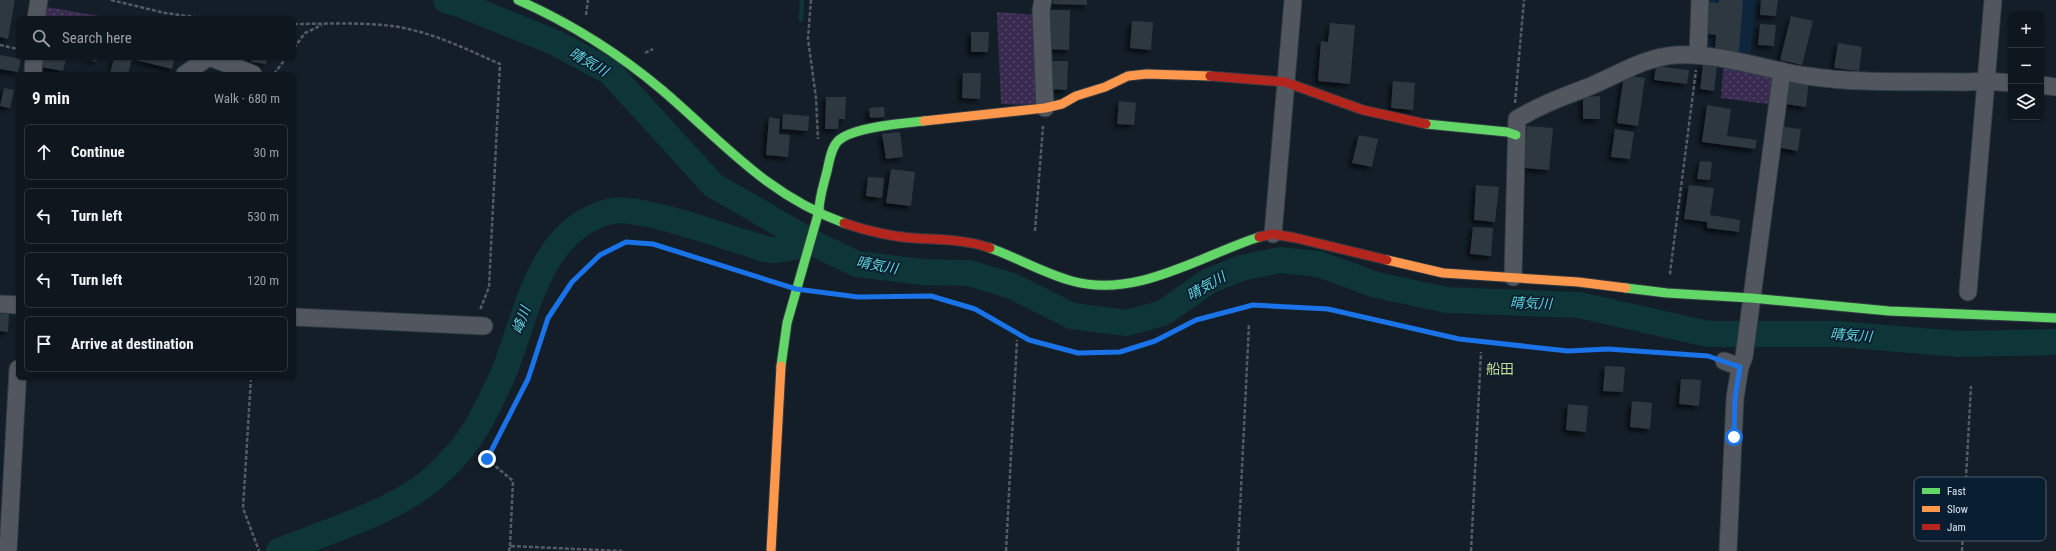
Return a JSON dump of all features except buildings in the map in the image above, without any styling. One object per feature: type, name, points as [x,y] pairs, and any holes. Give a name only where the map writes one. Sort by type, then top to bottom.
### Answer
[{"type":"street","points":[[36,16],[39,0]]},
{"type":"street","points":[[518,0],[539,9],[582,32],[621,57],[662,90],[750,169],[797,202],[856,227],[895,236],[964,240],[988,247],[1052,275],[1079,283],[1102,286],[1126,284],[1151,277],[1228,246],[1258,236],[1273,234],[1296,238],[1443,273],[1578,282],[1667,293],[1750,298],[1889,311],[2056,318]]},
{"type":"street","points":[[1043,0],[1041,10],[1045,108]]},
{"type":"street","points":[[1273,234],[1293,0]]},
{"type":"street","points":[[1698,55],[1700,0]]},
{"type":"street","points":[[1968,292],[1993,0]]},
{"type":"street","points":[[771,551],[782,354],[787,323],[819,211],[818,202],[831,155],[838,142],[851,133],[890,125],[1045,108],[1062,104],[1076,96],[1105,87],[1128,76],[1148,74],[1255,78],[1285,82],[1363,110],[1394,118],[1423,124],[1507,132],[1517,127],[1540,105],[1593,85],[1622,70],[1676,55],[1698,55],[1839,80],[1987,81],[2008,83]]},
{"type":"street","points":[[33,72],[34,60]]},
{"type":"street","points":[[188,72],[204,60]]},
{"type":"street","points":[[217,60],[248,72]]},
{"type":"street","points":[[1728,551],[1735,398],[1742,362],[1750,298],[1777,119],[1782,71]]},
{"type":"street","points":[[2044,85],[2056,87]]},
{"type":"street","points":[[1513,277],[1517,127]]},
{"type":"street","points":[[0,304],[16,305]]},
{"type":"street","points":[[296,317],[479,325]]},
{"type":"street","points":[[1724,361],[1742,362]]},
{"type":"street","points":[[8,551],[17,380]]},
{"type":"path","points":[[111,0],[165,13],[188,16]]},
{"type":"path","points":[[811,0],[808,38],[816,98],[818,140]]},
{"type":"path","points":[[1517,127],[1515,108],[1524,0]]},
{"type":"path","points":[[296,24],[391,26],[417,31],[451,43],[500,64],[489,287],[479,325]]},
{"type":"path","points":[[296,45],[305,33],[324,24]]},
{"type":"path","points":[[0,45],[16,49]]},
{"type":"path","points":[[1677,276],[1670,273],[1698,55]]},
{"type":"path","points":[[276,72],[284,60]]},
{"type":"path","points":[[1035,231],[1045,108]]},
{"type":"path","points":[[509,551],[513,481],[487,459],[528,379],[548,318],[572,282],[600,255],[626,242],[653,244],[796,289],[858,297],[931,296],[975,309],[1029,340],[1078,353],[1120,352],[1155,341],[1196,320],[1253,305],[1328,309],[1459,339],[1568,351],[1608,349],[1708,356],[1724,361]]},
{"type":"path","points":[[1238,551],[1249,324]]},
{"type":"path","points":[[1006,551],[1017,340]]},
{"type":"path","points":[[1471,551],[1481,352]]},
{"type":"path","points":[[251,380],[243,508],[259,551]]},
{"type":"path","points":[[1966,477],[1971,386]]},
{"type":"path","points":[[1962,551],[1963,541]]},
{"type":"path","points":[[510,546],[622,551]]},
{"type":"shaded area","points":[[1696,0],[1756,0],[1750,60],[1694,48]]},
{"type":"shaded area","points":[[47,7],[99,16],[44,16]]},
{"type":"shaded area","points":[[997,12],[1037,15],[1038,105],[1001,104]]},
{"type":"shaded area","points":[[1724,57],[1777,65],[1775,105],[1721,98]]},
{"type":"waterway","name":"晴気川","points":[[446,0],[556,43],[610,72],[713,185],[813,243],[857,264],[922,272],[969,273],[1012,286],[1072,316],[1127,323],[1163,313],[1209,281],[1241,268],[1280,260],[1319,264],[1376,285],[1447,300],[1579,305],[1708,334],[1838,334],[1959,344],[2056,342]]},
{"type":"waterway","points":[[801,20],[802,0]]},
{"type":"waterway","name":"峰川","points":[[279,551],[337,529],[398,502],[431,480],[455,456],[472,435],[495,392],[504,372],[539,276],[552,254],[568,235],[587,220],[612,211],[640,212],[676,221],[770,250],[813,243]]},
{"type":"traffic: fast","points":[[518,0],[575,29],[611,51],[662,90],[725,147],[768,182],[791,198],[844,223]]},
{"type":"traffic: fast","points":[[781,366],[787,323],[819,211],[822,188],[835,144],[845,136],[866,129],[924,121]]},
{"type":"traffic: fast","points":[[1426,124],[1507,132],[1516,135]]},
{"type":"traffic: fast","points":[[990,248],[1051,274],[1072,281],[1096,285],[1120,284],[1144,280],[1167,273],[1259,237]]},
{"type":"traffic: fast","points":[[1626,288],[1667,293],[1751,298],[1889,311],[2056,318]]},
{"type":"traffic: slow","points":[[924,121],[1045,108],[1062,104],[1076,96],[1105,87],[1128,76],[1147,74],[1210,76]]},
{"type":"traffic: slow","points":[[1387,260],[1443,273],[1578,282],[1626,288]]},
{"type":"traffic: slow","points":[[771,551],[781,366]]},
{"type":"traffic: jam","points":[[1210,76],[1285,82],[1363,110],[1426,124]]},
{"type":"traffic: jam","points":[[844,223],[869,231],[895,236],[967,242],[990,248]]},
{"type":"traffic: jam","points":[[1259,237],[1273,234],[1296,238],[1387,260]]},
{"type":"district","name":"船田","points":[[1500,369]]},
{"type":"route","points":[[487,459],[528,379],[548,318],[572,282],[600,255],[626,242],[653,244],[796,289],[858,297],[931,296],[975,309],[1029,340],[1078,353],[1120,352],[1155,341],[1196,320],[1253,305],[1328,309],[1459,339],[1568,351],[1608,349],[1708,356],[1740,367],[1735,398],[1734,437]]}]
